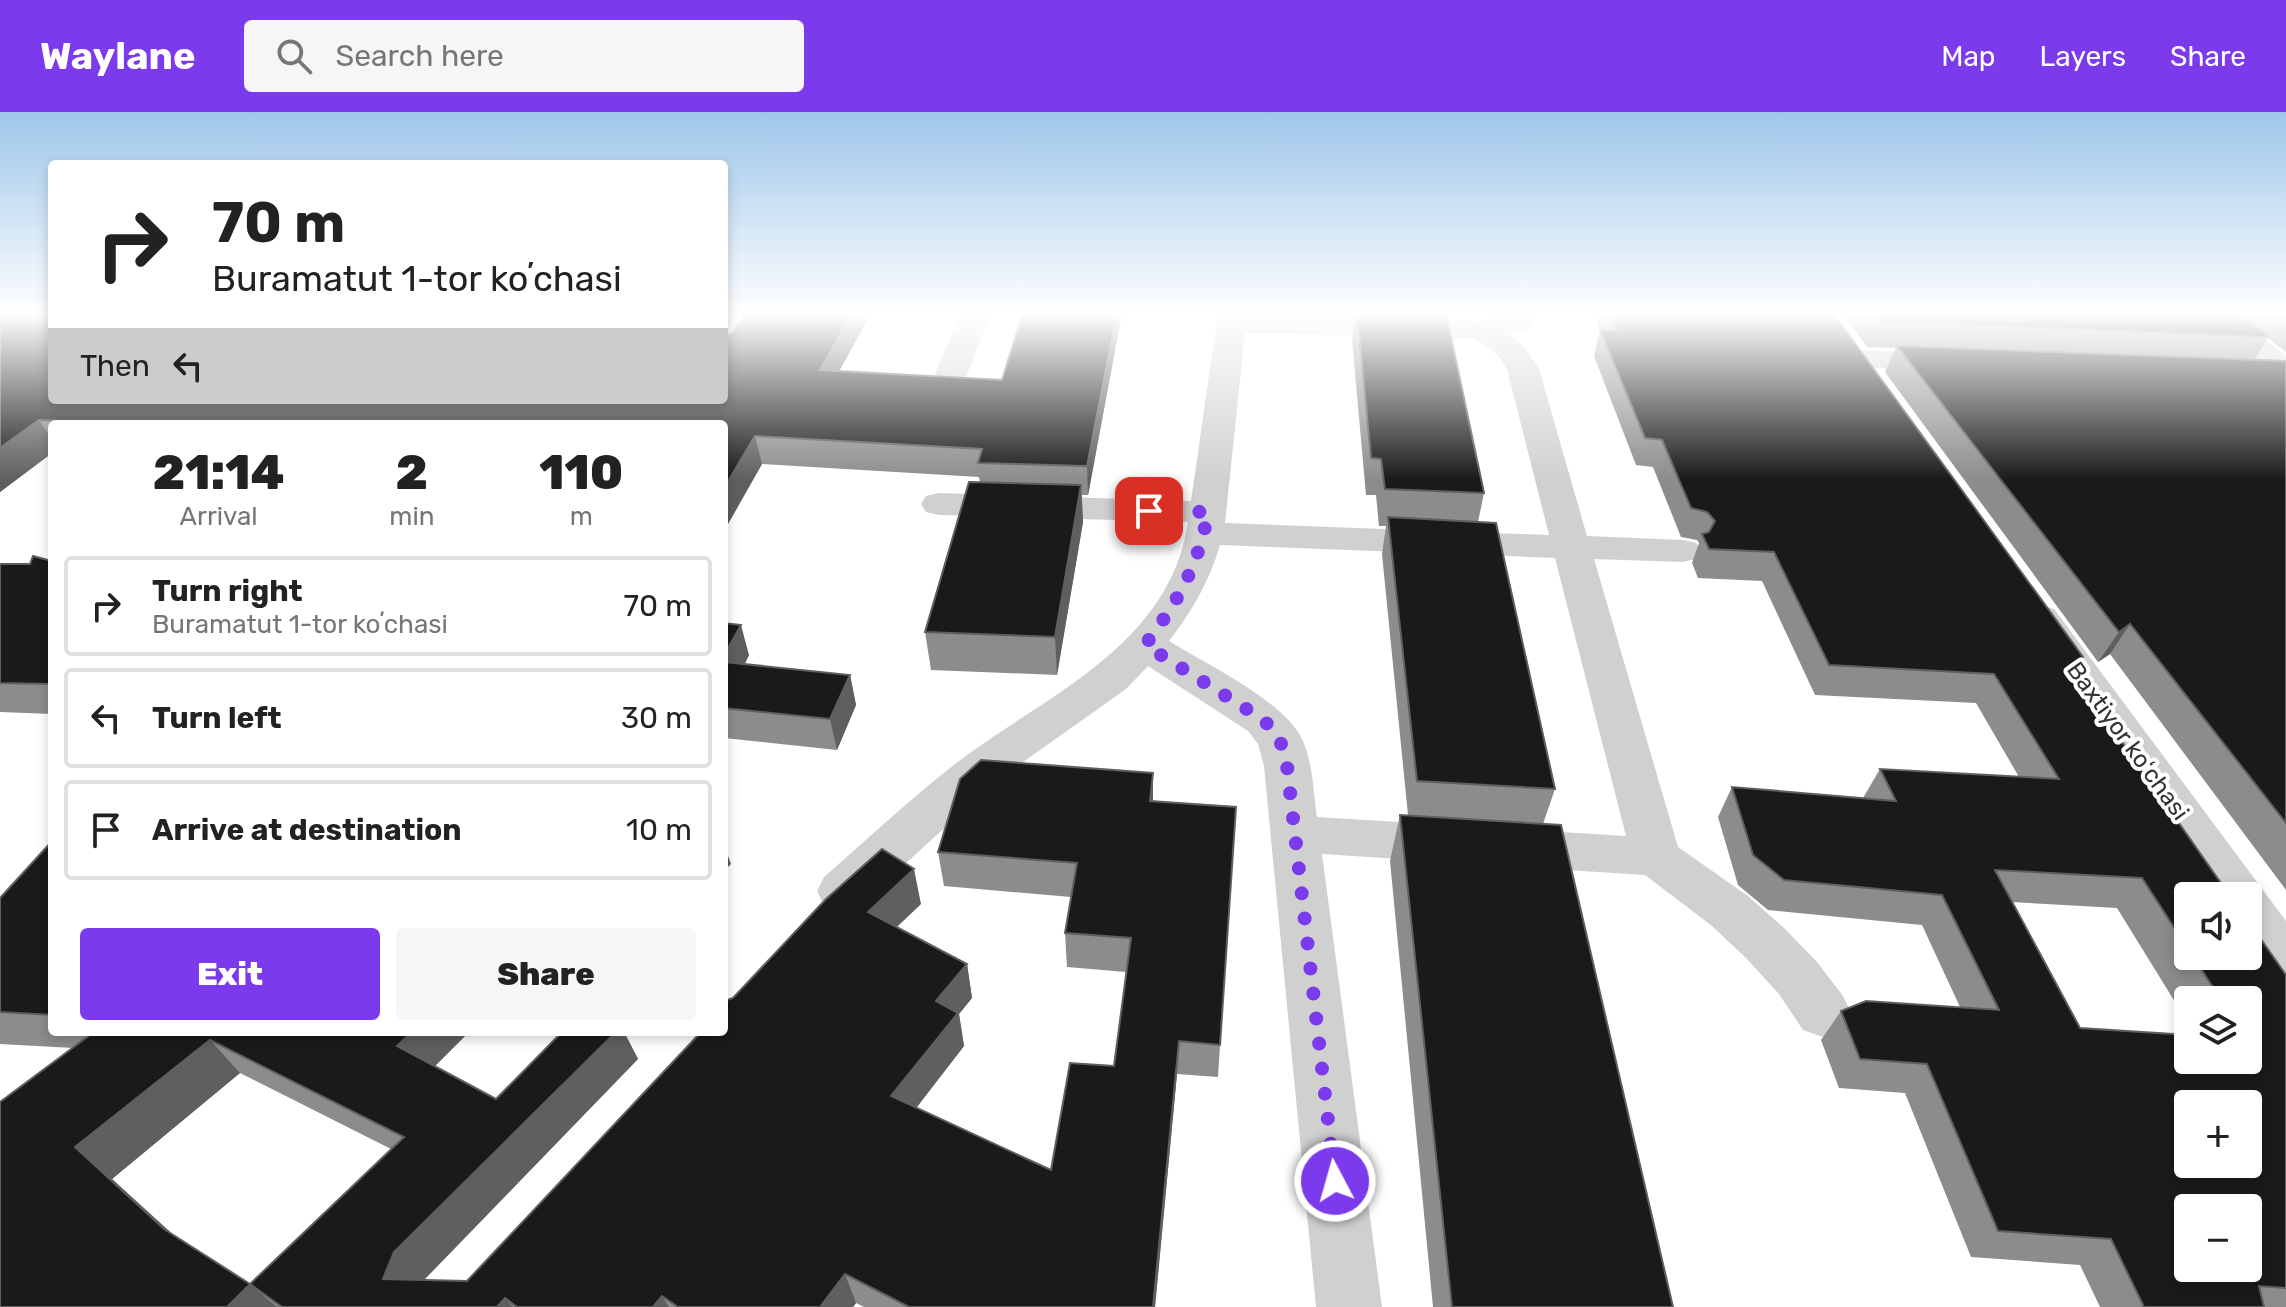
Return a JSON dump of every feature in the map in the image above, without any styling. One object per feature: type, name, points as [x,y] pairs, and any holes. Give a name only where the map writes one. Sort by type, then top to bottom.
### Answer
[{"type":"street","points":[[951,374],[953,369]]},
{"type":"street","points":[[815,916],[979,770],[1111,679],[1145,645],[1174,607],[1191,576],[1207,522],[1226,369]]},
{"type":"street","points":[[1523,369],[1656,857]]},
{"type":"street","points":[[1863,369],[1883,398]]},
{"type":"street","points":[[2238,375],[2286,374]]},
{"type":"street","points":[[939,504],[1683,551]]},
{"type":"street","name":"Baxtiyor koʻchasi","points":[[2020,589],[2229,882]]},
{"type":"street","points":[[1145,645],[1264,720],[1280,740],[1287,766],[1349,1307]]},
{"type":"street","points":[[1295,834],[1656,857],[1730,911],[1765,943],[1798,978],[1823,1013]]},
{"type":"street","points":[[2262,929],[2286,962]]},
{"type":"building","points":[[0,369],[48,369],[48,404],[728,404],[728,369],[821,369],[1002,380],[1006,369],[1106,369],[1087,466],[978,463],[982,449],[755,436],[728,481],[728,420],[39,420],[0,448]]},
{"type":"building","points":[[1362,369],[1458,369],[1484,493],[1385,489],[1381,459],[1371,458]]},
{"type":"building","points":[[1616,369],[1874,369],[2083,657],[2069,666],[2220,882],[2174,882],[2174,927],[2142,878],[1995,870],[2080,1028],[2174,1034],[2174,1074],[2262,1074],[2262,986],[2212,986],[2202,970],[2262,970],[2262,941],[2286,975],[2286,1288],[2259,1286],[2264,1307],[2144,1307],[2111,1239],[1998,1231],[1927,1064],[1860,1059],[1841,1011],[1866,1001],[1999,1010],[1942,895],[1784,880],[1753,855],[1732,787],[1896,801],[1880,769],[2059,779],[1994,674],[1829,665],[1774,552],[1709,549],[1702,534],[1709,532],[1715,521],[1707,512],[1691,508],[1662,440],[1645,438]]},
{"type":"building","points":[[1915,369],[2286,369],[2286,823],[2130,624],[2119,632]]},
{"type":"building","points":[[969,482],[1081,485],[1055,637],[925,632]]},
{"type":"building","points":[[1388,517],[1496,523],[1555,789],[1417,781]]},
{"type":"building","points":[[33,556],[48,560],[48,684],[0,683],[0,564],[30,564]]},
{"type":"building","points":[[728,623],[741,625],[728,648]]},
{"type":"building","points":[[728,662],[850,675],[830,719],[728,708]]},
{"type":"building","points":[[981,760],[1153,773],[1150,801],[1236,807],[1220,1045],[1179,1041],[1153,1307],[909,1307],[845,1274],[820,1307],[678,1307],[662,1296],[653,1307],[517,1307],[505,1298],[497,1307],[282,1307],[250,1284],[227,1307],[0,1307],[0,1102],[89,1036],[408,1036],[397,1046],[496,1099],[558,1036],[612,1036],[394,1252],[383,1279],[467,1281],[697,1036],[728,1036],[728,1000],[733,998],[826,899],[882,849],[914,869],[868,912],[967,964],[936,1001],[958,1013],[891,1096],[1051,1170],[1070,1063],[1114,1066],[1131,938],[1065,933],[1077,863],[938,852],[960,779]],"holes":[[[210,1040],[404,1137],[250,1284],[164,1229],[75,1147]]]},
{"type":"building","points":[[1400,815],[1561,825],[1673,1307],[1452,1307]]},
{"type":"building","points":[[48,845],[48,1015],[0,1012],[0,898]]},
{"type":"route","points":[[1149,511],[1208,512],[1205,533],[1191,576],[1174,607],[1145,645],[1264,720],[1280,740],[1287,766],[1335,1181]]}]
